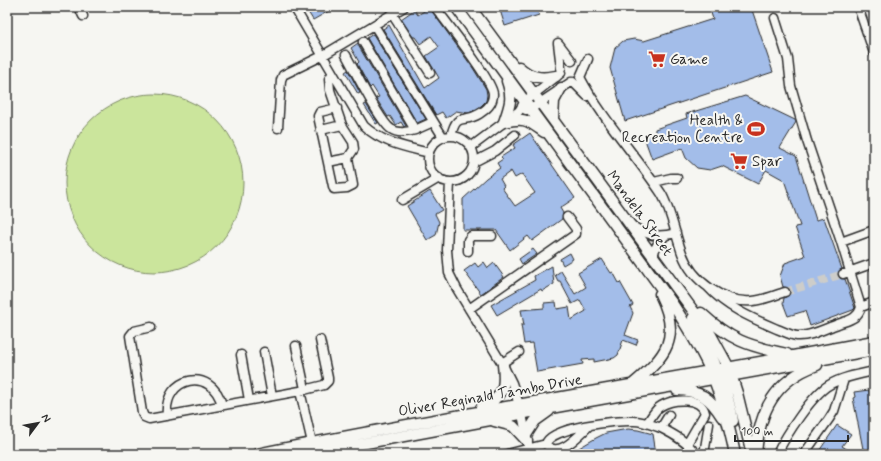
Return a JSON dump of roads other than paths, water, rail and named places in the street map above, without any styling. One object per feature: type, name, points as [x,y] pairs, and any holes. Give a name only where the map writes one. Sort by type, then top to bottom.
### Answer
[{"type":"main road","name":"Mandela Street","points":[[456,7],[647,268],[672,303],[694,338],[713,373],[731,433],[734,453]]},
{"type":"main road","name":"Mandela Street","points":[[470,7],[508,56],[654,259],[711,335],[729,374],[745,423],[752,454]]},
{"type":"main road","points":[[508,56],[524,71],[532,76],[545,78],[559,72]]},
{"type":"main road","points":[[504,73],[511,97],[510,106],[504,122]]},
{"type":"main road","points":[[553,119],[554,101],[562,88]]},
{"type":"main road","points":[[504,122],[515,119],[524,120],[550,135]]},
{"type":"main road","points":[[631,385],[658,361],[666,348],[669,338],[670,328],[668,313],[647,268]]},
{"type":"main road","points":[[682,295],[711,322],[728,335],[748,345],[794,355]]},
{"type":"main road","points":[[682,295],[712,355],[715,364],[713,373]]},
{"type":"main road","points":[[729,374],[794,355],[874,341]]},
{"type":"main road","points":[[729,374],[874,350]]},
{"type":"main road","points":[[756,454],[760,426],[764,412],[776,393],[791,378],[804,370],[848,355]]},
{"type":"main road","points":[[470,414],[489,404],[500,395],[504,383],[502,364]]},
{"type":"main road","name":"Oliver Reginald Tambo Drive","points":[[257,454],[312,451],[490,420],[521,409],[631,385],[713,373],[729,374]]},
{"type":"main road","name":"Oliver Reginald Tambo Drive","points":[[312,451],[470,414],[556,407],[661,389],[713,373]]},
{"type":"main road","points":[[729,374],[726,388],[733,422],[731,433]]},
{"type":"main road","points":[[661,389],[690,391],[705,396],[717,409],[731,433]]},
{"type":"main road","points":[[528,444],[535,421],[556,407]]},
{"type":"main road","points":[[490,420],[513,426],[528,444]]},
{"type":"street","points":[[79,7],[84,16]]},
{"type":"street","points":[[294,7],[360,121],[369,131],[385,141],[429,153]]},
{"type":"street","points":[[278,128],[281,80],[284,75],[322,56],[404,7]]},
{"type":"street","points":[[374,25],[433,122],[447,137],[461,138],[471,147],[474,154],[472,169],[464,179],[457,182],[450,182],[439,178],[431,169],[428,162],[429,153],[434,144],[447,137],[457,121],[474,116],[488,108],[493,98],[493,91],[486,77],[435,7]]},
{"type":"street","points":[[858,7],[874,53]]},
{"type":"street","points":[[392,14],[430,73]]},
{"type":"street","points":[[538,98],[559,72],[558,43],[573,61],[588,59],[581,76],[595,103],[654,182],[663,197],[683,256],[688,265],[720,299],[734,308],[795,336],[802,336],[812,333],[853,319],[859,313],[861,307],[847,272],[841,242],[803,128],[791,86],[788,59],[775,18]]},
{"type":"street","points":[[363,42],[415,130]]},
{"type":"street","points":[[346,55],[382,118],[390,128],[404,132],[415,130],[433,122]]},
{"type":"street","points":[[328,162],[348,158],[353,152],[354,145],[342,125],[329,84],[329,78],[332,74]]},
{"type":"street","points":[[471,147],[538,98],[572,82],[595,103]]},
{"type":"street","points":[[337,108],[320,112],[318,114],[333,188],[338,189],[352,187],[353,184],[348,158]]},
{"type":"street","points":[[321,130],[342,125]]},
{"type":"street","points":[[474,162],[495,151],[515,135]]},
{"type":"street","points":[[402,200],[439,178]]},
{"type":"street","points":[[654,182],[677,178]]},
{"type":"street","points":[[450,182],[447,250],[448,265],[452,279],[512,383],[521,409],[528,444]]},
{"type":"street","points":[[469,309],[576,234],[576,229],[567,217]]},
{"type":"street","points":[[628,223],[642,232],[651,235],[665,236],[676,233]]},
{"type":"street","points":[[841,242],[874,230]]},
{"type":"street","points":[[468,250],[468,240],[471,236],[492,236]]},
{"type":"street","points":[[654,259],[656,246],[665,236]]},
{"type":"street","points":[[847,272],[874,263]]},
{"type":"street","points":[[707,286],[727,297],[744,301],[760,300],[785,292]]},
{"type":"street","points":[[861,307],[874,302]]},
{"type":"street","points":[[151,328],[134,331],[130,336],[142,412],[144,417],[148,419],[324,385],[328,381],[320,340]]},
{"type":"street","points":[[296,346],[312,451]]},
{"type":"street","points":[[264,352],[272,396]]},
{"type":"street","points":[[502,364],[519,352]]},
{"type":"street","points":[[241,355],[250,400]]},
{"type":"street","points":[[777,454],[787,436],[816,395],[831,384],[874,371]]},
{"type":"street","points":[[804,454],[834,411],[844,379]]},
{"type":"street","points":[[167,416],[166,406],[173,391],[182,382],[191,380],[202,382],[211,387],[219,396],[222,405]]},
{"type":"street","points":[[647,423],[661,405],[682,400],[692,401],[702,408],[705,413],[687,444]]},
{"type":"street","points":[[661,428],[670,415]]},
{"type":"street","points":[[546,444],[547,440],[552,435],[564,430],[592,424],[627,420],[647,423],[661,428],[687,444],[696,454]]},
{"type":"street","points":[[546,444],[550,449],[556,451],[565,449],[592,424]]},
{"type":"street","points":[[704,454],[709,424]]},
{"type":"street","points":[[564,430],[574,441]]},
{"type":"street","points":[[511,454],[528,444],[546,444]]},
{"type":"tunnel","points":[[785,292],[843,274]]},
{"type":"place","name":"Game","points":[[657,59]]},
{"type":"place","name":"Health & Recreation Centre","points":[[756,129]]},
{"type":"place","name":"Spar","points":[[739,161]]}]
